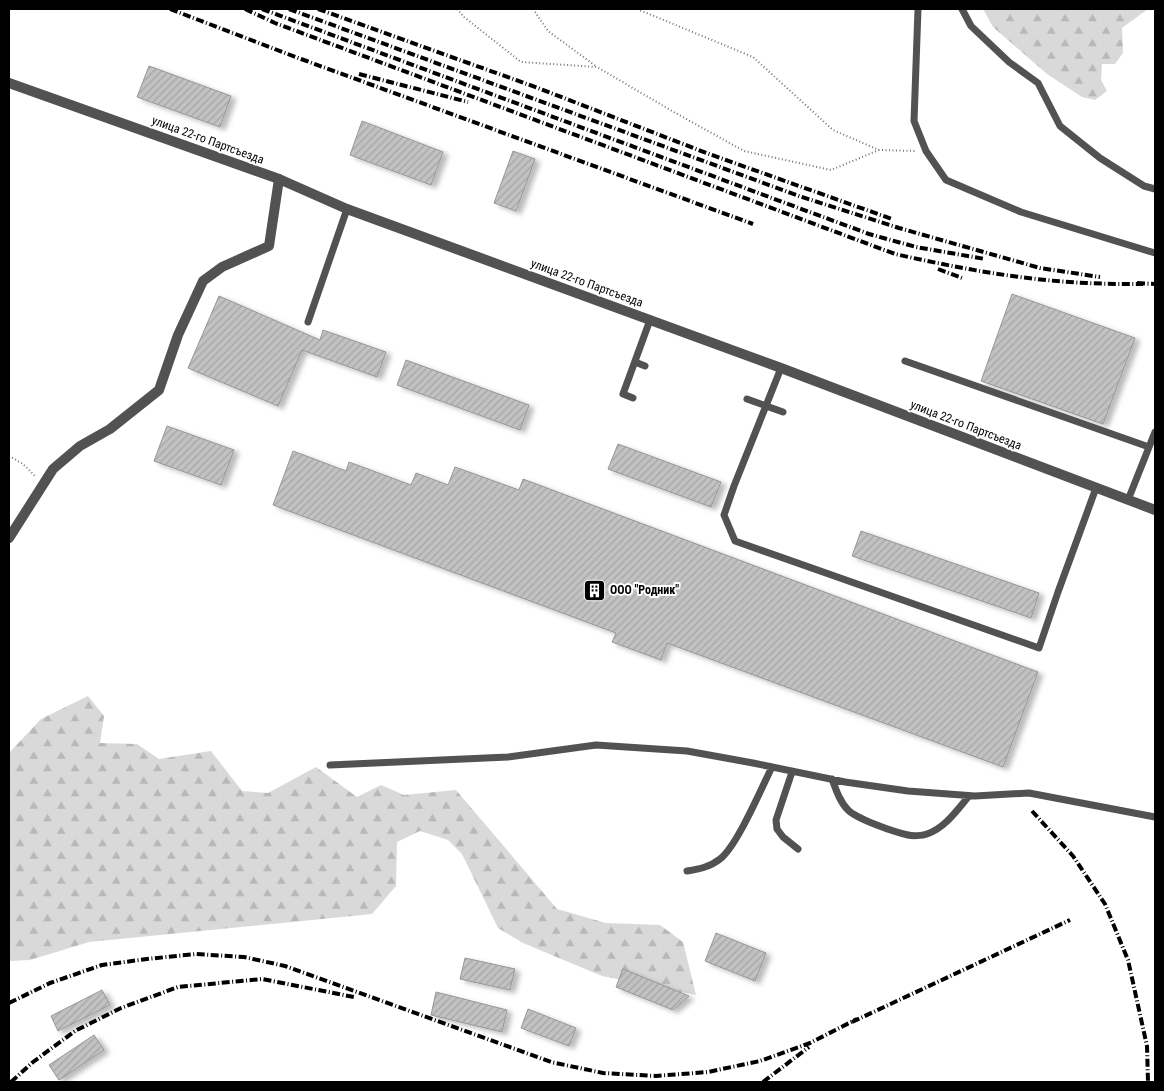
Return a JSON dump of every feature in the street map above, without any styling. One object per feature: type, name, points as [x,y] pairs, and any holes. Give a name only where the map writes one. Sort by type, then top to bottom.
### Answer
[{"type":"street","name":"улица 22-го Партсъезда","points":[[9,83],[279,179],[347,209],[781,368],[1155,510]]},
{"type":"street","points":[[9,538],[53,469],[80,446],[110,429],[159,390],[178,335],[203,280],[222,267],[269,246],[279,179]]},
{"type":"lane","points":[[918,9],[914,121],[926,151],[946,180],[1021,212],[1155,253]]},
{"type":"lane","points":[[962,9],[972,26],[1009,62],[1038,83],[1060,126],[1100,158],[1144,186],[1155,189]]},
{"type":"lane","points":[[308,322],[347,209]]},
{"type":"lane","points":[[633,398],[623,394],[650,320]]},
{"type":"lane","points":[[905,361],[1149,447]]},
{"type":"lane","points":[[635,362],[645,366]]},
{"type":"lane","points":[[781,368],[724,515],[735,541],[1039,648],[1096,488]]},
{"type":"lane","points":[[747,399],[783,412]]},
{"type":"lane","points":[[1128,500],[1155,432]]},
{"type":"lane","points":[[330,765],[508,757],[596,745],[687,751],[792,772],[908,791],[969,796],[1029,793],[1155,817]]},
{"type":"lane","points":[[687,871],[708,867],[721,859],[736,838],[772,767]]},
{"type":"lane","points":[[792,772],[776,820],[777,829],[798,850]]},
{"type":"lane","points":[[832,779],[846,809],[855,816],[910,836],[926,834],[940,826],[951,817],[969,796]]},
{"type":"path","points":[[457,9],[464,17],[521,62],[597,67]]},
{"type":"path","points":[[533,9],[548,31],[597,67],[744,151],[831,170],[879,150]]},
{"type":"path","points":[[637,9],[753,57],[833,130],[879,150],[926,151]]},
{"type":"path","points":[[9,456],[23,464],[43,484]]},
{"type":"green space","points":[[983,9],[1148,9],[1122,28],[1123,53],[1115,64],[1102,64],[1101,80],[1107,91],[1095,100],[1082,97],[1047,74],[993,27]]},
{"type":"green space","points":[[88,696],[104,716],[100,743],[137,744],[159,759],[211,751],[242,791],[268,793],[316,767],[357,797],[381,785],[404,795],[456,790],[557,909],[606,923],[660,925],[683,942],[696,995],[602,976],[523,943],[498,928],[462,854],[448,840],[420,831],[397,842],[396,886],[372,914],[89,942],[30,960],[9,961],[9,753],[41,719]]},
{"type":"building","points":[[149,66],[231,96],[220,127],[137,97]]},
{"type":"building","points":[[362,121],[443,152],[431,185],[350,155]]},
{"type":"building","points":[[513,151],[535,159],[516,211],[494,203]]},
{"type":"building","points":[[1012,294],[1135,338],[1103,424],[981,381]]},
{"type":"building","points":[[219,296],[320,340],[323,330],[386,352],[377,377],[302,350],[278,406],[188,368]]},
{"type":"building","points":[[406,360],[529,405],[520,430],[397,385]]},
{"type":"building","points":[[167,426],[234,450],[221,485],[154,461]]},
{"type":"building","points":[[618,444],[721,482],[711,507],[608,469]]},
{"type":"building","points":[[293,451],[346,471],[349,462],[411,485],[416,473],[448,485],[455,467],[519,490],[523,479],[1038,672],[1003,767],[667,643],[661,660],[612,642],[616,633],[273,505]]},
{"type":"building","points":[[861,531],[1039,593],[1031,618],[852,556]]},
{"type":"building","points":[[716,933],[766,953],[755,981],[705,961]]},
{"type":"building","points":[[465,958],[515,969],[510,990],[460,979]]},
{"type":"building","points":[[623,969],[689,996],[673,1010],[616,987]]},
{"type":"building","points":[[102,990],[110,1005],[58,1031],[51,1016]]},
{"type":"building","points":[[436,992],[507,1010],[502,1032],[431,1015]]},
{"type":"building","points":[[528,1009],[576,1028],[569,1046],[521,1028]]},
{"type":"building","points":[[94,1035],[104,1050],[59,1080],[49,1065]]},
{"type":"railway","points":[[170,9],[306,61]]},
{"type":"railway","points":[[245,9],[275,23],[895,254],[966,269],[1038,279],[1143,284]]},
{"type":"railway","points":[[262,9],[869,234],[916,247],[985,259]]},
{"type":"railway","points":[[289,9],[799,196],[899,228],[1040,268],[1100,277]]},
{"type":"railway","points":[[318,9],[538,88],[709,154],[892,219]]},
{"type":"railway","points":[[301,59],[753,224]]},
{"type":"railway","points":[[359,74],[468,102]]},
{"type":"railway","points":[[938,269],[962,278]]},
{"type":"railway","points":[[1137,283],[1155,284]]},
{"type":"railway","points":[[1032,811],[1073,856],[1105,904],[1128,960],[1147,1046],[1148,1082]]},
{"type":"railway","points":[[852,1022],[1070,920]]},
{"type":"railway","points":[[9,1003],[50,983],[102,965],[196,954],[244,957],[285,966],[551,1062],[603,1073],[656,1076],[708,1072],[760,1061],[810,1043],[857,1019]]},
{"type":"railway","points":[[11,1082],[33,1062],[75,1031],[121,1008],[178,987],[262,979],[354,997]]},
{"type":"railway","points":[[763,1082],[809,1047]]},
{"type":"place","name":"ООО \"Родник\"","points":[[594,590]]}]
